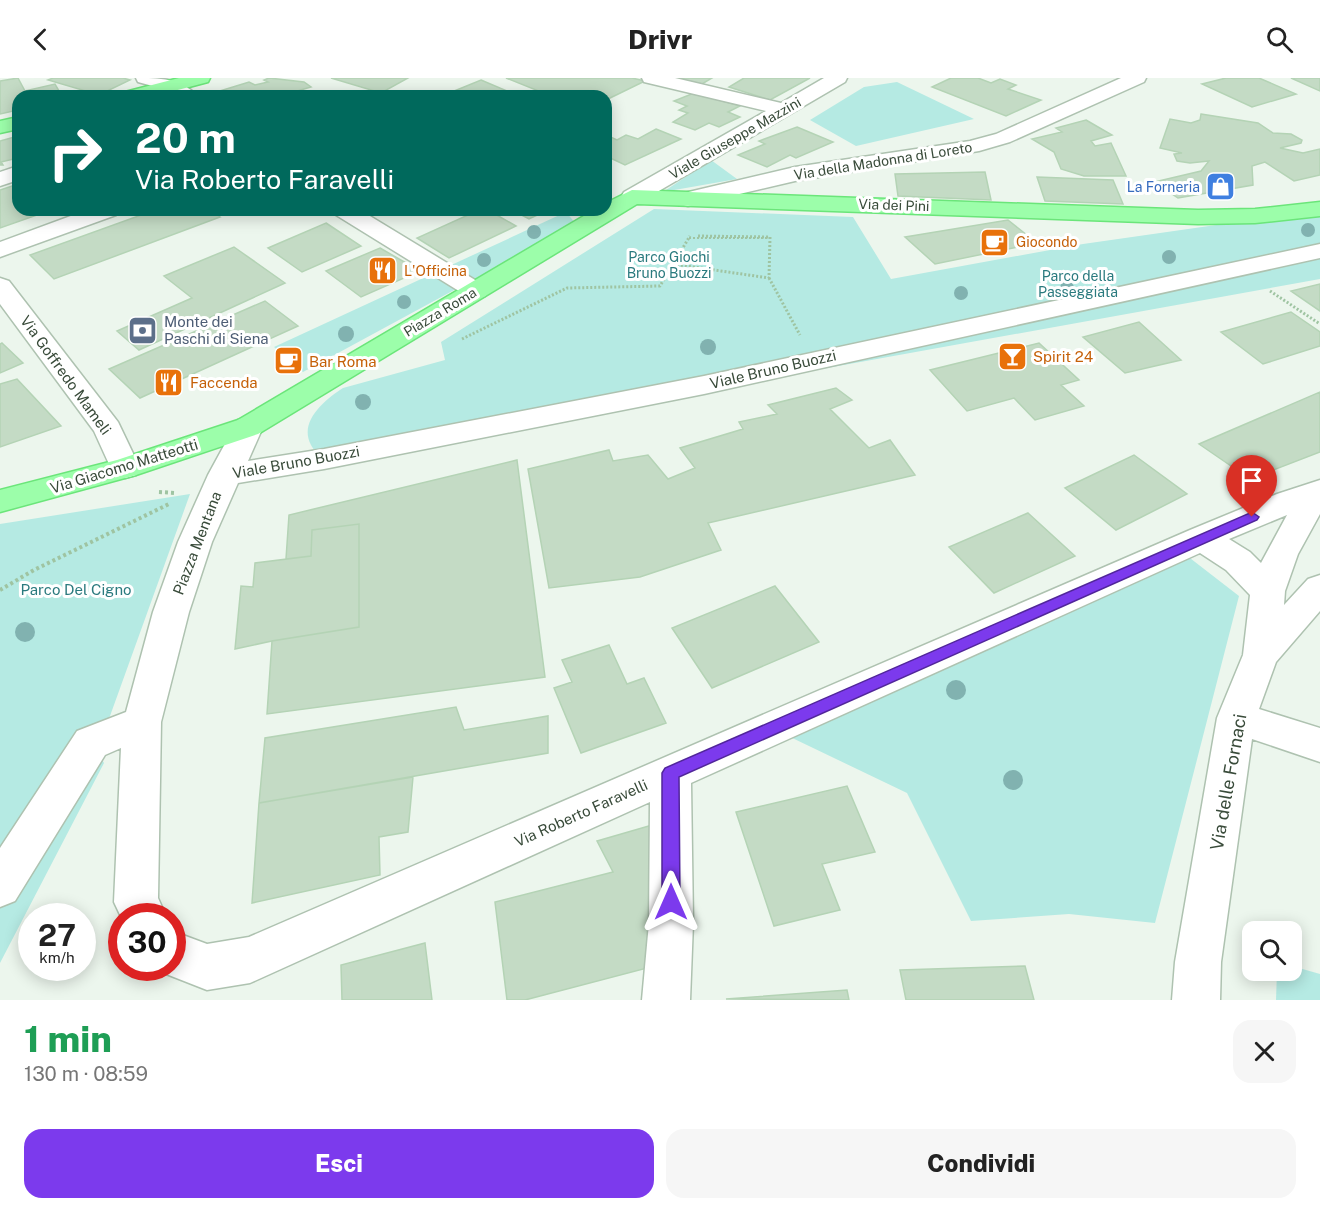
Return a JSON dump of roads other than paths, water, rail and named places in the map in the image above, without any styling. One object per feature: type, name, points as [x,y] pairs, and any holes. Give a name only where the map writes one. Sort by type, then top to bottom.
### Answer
[{"type":"main road","points":[[183,90],[201,78]]},
{"type":"main road","name":"Via dei Pini","points":[[632,197],[1156,216],[1255,216],[1320,209]]},
{"type":"main road","name":"Piazza Roma","points":[[612,209],[632,197]]},
{"type":"main road","name":"Piazza Roma","points":[[248,427],[600,216]]},
{"type":"main road","name":"Via Giacomo Matteotti","points":[[0,501],[125,468],[248,427]]},
{"type":"street","points":[[145,78],[178,90]]},
{"type":"street","points":[[651,78],[786,110]]},
{"type":"street","name":"Viale Giuseppe Mazzini","points":[[632,197],[786,110],[837,78]]},
{"type":"street","name":"Via della Madonna di Loreto","points":[[688,199],[795,174],[972,147],[1003,138],[1137,78]]},
{"type":"street","points":[[0,250],[92,216]]},
{"type":"street","points":[[354,216],[476,291]]},
{"type":"street","name":"Viale Bruno Buozzi","points":[[224,475],[324,459],[704,385],[1320,251]]},
{"type":"street","name":"Via Goffredo Mameli","points":[[0,286],[108,429],[125,468]]},
{"type":"street","name":"Piazza Mentana","points":[[142,722],[195,542],[248,427]]},
{"type":"street","points":[[1261,654],[1268,591],[1281,554],[1318,492]]},
{"type":"street","name":"Via Roberto Faravelli","points":[[186,959],[207,967],[250,960],[1202,538],[1318,492]]},
{"type":"street","points":[[1202,538],[1238,561],[1268,591]]},
{"type":"street","name":"Via delle Fornaci","points":[[1196,1000],[1198,962],[1236,718],[1261,654],[1320,588]]},
{"type":"street","points":[[1236,718],[1320,745]]},
{"type":"street","points":[[0,886],[91,743],[142,722],[137,903]]},
{"type":"street","points":[[666,1000],[670,923],[671,773]]},
{"type":"place","name":"La Forneria","points":[[1221,187]]},
{"type":"place","name":"Giocondo","points":[[995,242]]},
{"type":"place","name":"L'Officina","points":[[383,271]]},
{"type":"place","name":"Monte dei Paschi di Siena","points":[[143,330]]},
{"type":"place","name":"Spirit 24","points":[[1012,356]]},
{"type":"place","name":"Bar Roma","points":[[288,361]]},
{"type":"place","name":"Faccenda","points":[[169,382]]},
{"type":"park label","name":"Parco Giochi Bruno Buozzi","points":[[669,266]]},
{"type":"park label","name":"Parco della Passeggiata","points":[[1078,284]]},
{"type":"park label","name":"Parco Del Cigno","points":[[76,589]]}]
